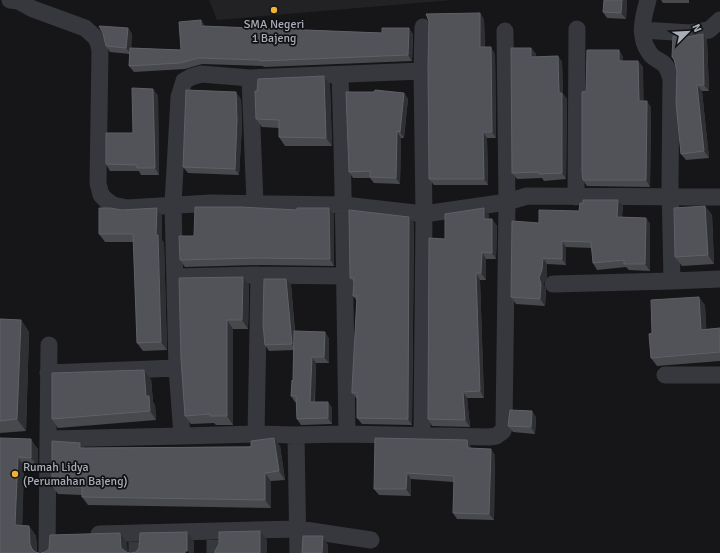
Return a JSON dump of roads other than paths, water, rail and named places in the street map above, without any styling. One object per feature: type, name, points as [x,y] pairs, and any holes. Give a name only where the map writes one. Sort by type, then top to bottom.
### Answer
[{"type":"street","points":[[10,0],[18,1],[33,9],[86,28],[94,34],[100,51],[98,183],[101,195],[113,205],[127,208],[173,204],[344,204],[424,214],[507,202],[527,196],[720,197]]},
{"type":"street","points":[[648,0],[642,30],[649,53],[668,69],[671,78],[670,196],[672,281]]},
{"type":"street","points":[[642,30],[690,33],[709,30],[720,20]]},
{"type":"street","points":[[422,435],[424,214],[422,71],[423,27]]},
{"type":"street","points":[[576,197],[577,29]]},
{"type":"street","points":[[48,439],[256,434],[489,437],[496,436],[503,431],[507,202],[504,30]]},
{"type":"street","points":[[182,436],[177,368],[173,204],[179,97],[184,81],[200,74],[250,78],[422,71]]},
{"type":"street","points":[[340,74],[344,204],[347,434]]},
{"type":"street","points":[[250,78],[255,203]]},
{"type":"street","points":[[174,277],[259,275],[344,276]]},
{"type":"street","points":[[256,434],[259,275]]},
{"type":"street","points":[[553,284],[720,279]]},
{"type":"street","points":[[47,553],[54,535],[48,439],[49,344]]},
{"type":"street","points":[[48,373],[177,368]]},
{"type":"street","points":[[665,375],[720,375]]},
{"type":"street","points":[[296,435],[298,553]]},
{"type":"street","points":[[84,535],[298,529],[371,540]]},
{"type":"street","points":[[215,532],[215,553]]},
{"type":"street","points":[[137,534],[137,553]]},
{"type":"place","name":"SMA Negeri 1 Bajeng","points":[[274,10]]},
{"type":"place","name":"Rumah Lidya (Perumahan Bajeng)","points":[[15,474]]}]
